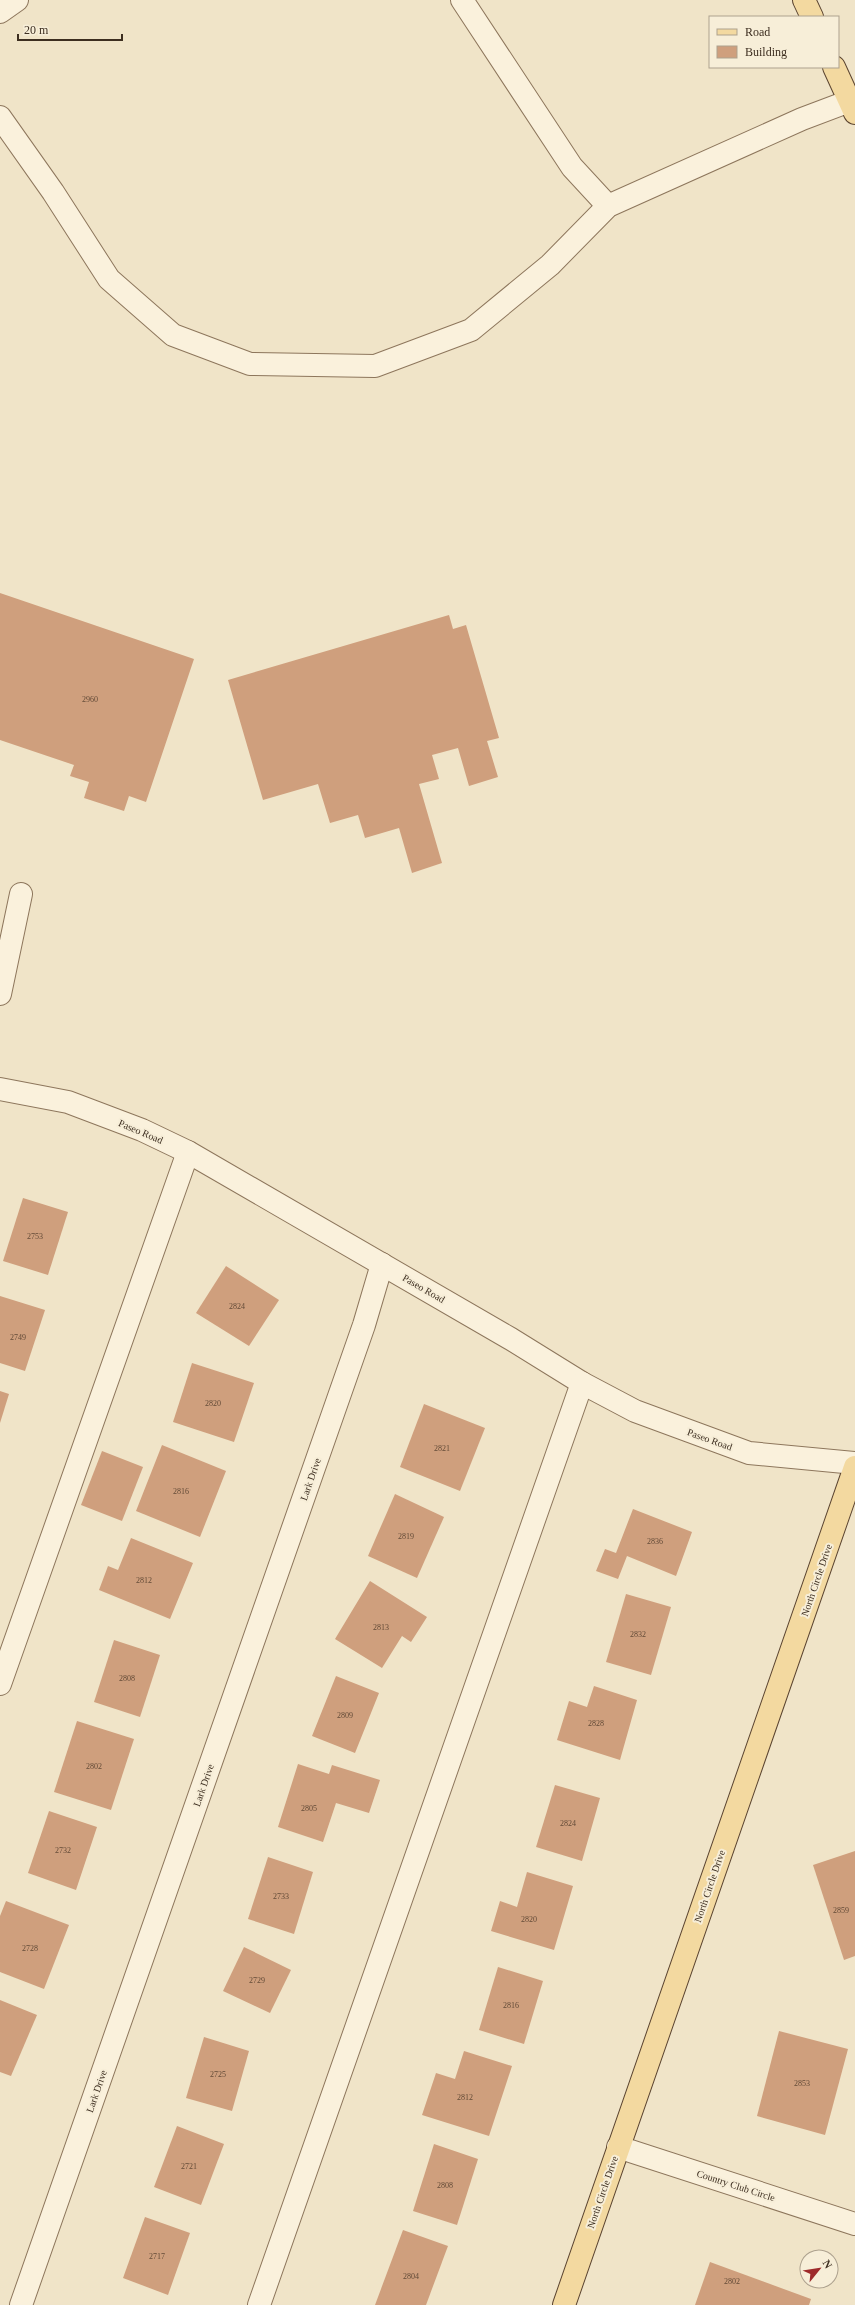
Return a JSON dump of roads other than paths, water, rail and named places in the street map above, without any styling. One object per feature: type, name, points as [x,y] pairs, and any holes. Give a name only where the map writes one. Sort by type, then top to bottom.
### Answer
[{"type":"main road","points":[[804,0],[812,16]]},
{"type":"main road","points":[[835,68],[853,104]]},
{"type":"main road","name":"North Circle Drive","points":[[564,2305],[855,1467]]},
{"type":"street","points":[[0,12],[17,0]]},
{"type":"street","points":[[462,0],[572,167],[608,206]]},
{"type":"street","points":[[0,117],[53,192],[109,279],[173,335],[250,364],[375,366],[471,330],[550,265],[608,206],[802,119],[853,104]]},
{"type":"street","points":[[0,994],[21,894]]},
{"type":"street","name":"Paseo Road","points":[[0,1090],[68,1102],[142,1130],[188,1152],[382,1264],[582,1383],[635,1411],[749,1453],[855,1463]]},
{"type":"street","points":[[0,1684],[188,1152]]},
{"type":"street","name":"Lark Drive","points":[[21,2305],[358,1340],[382,1264]]},
{"type":"street","points":[[258,2305],[582,1383]]},
{"type":"street","name":"Country Club Circle","points":[[618,2147],[855,2224]]}]
